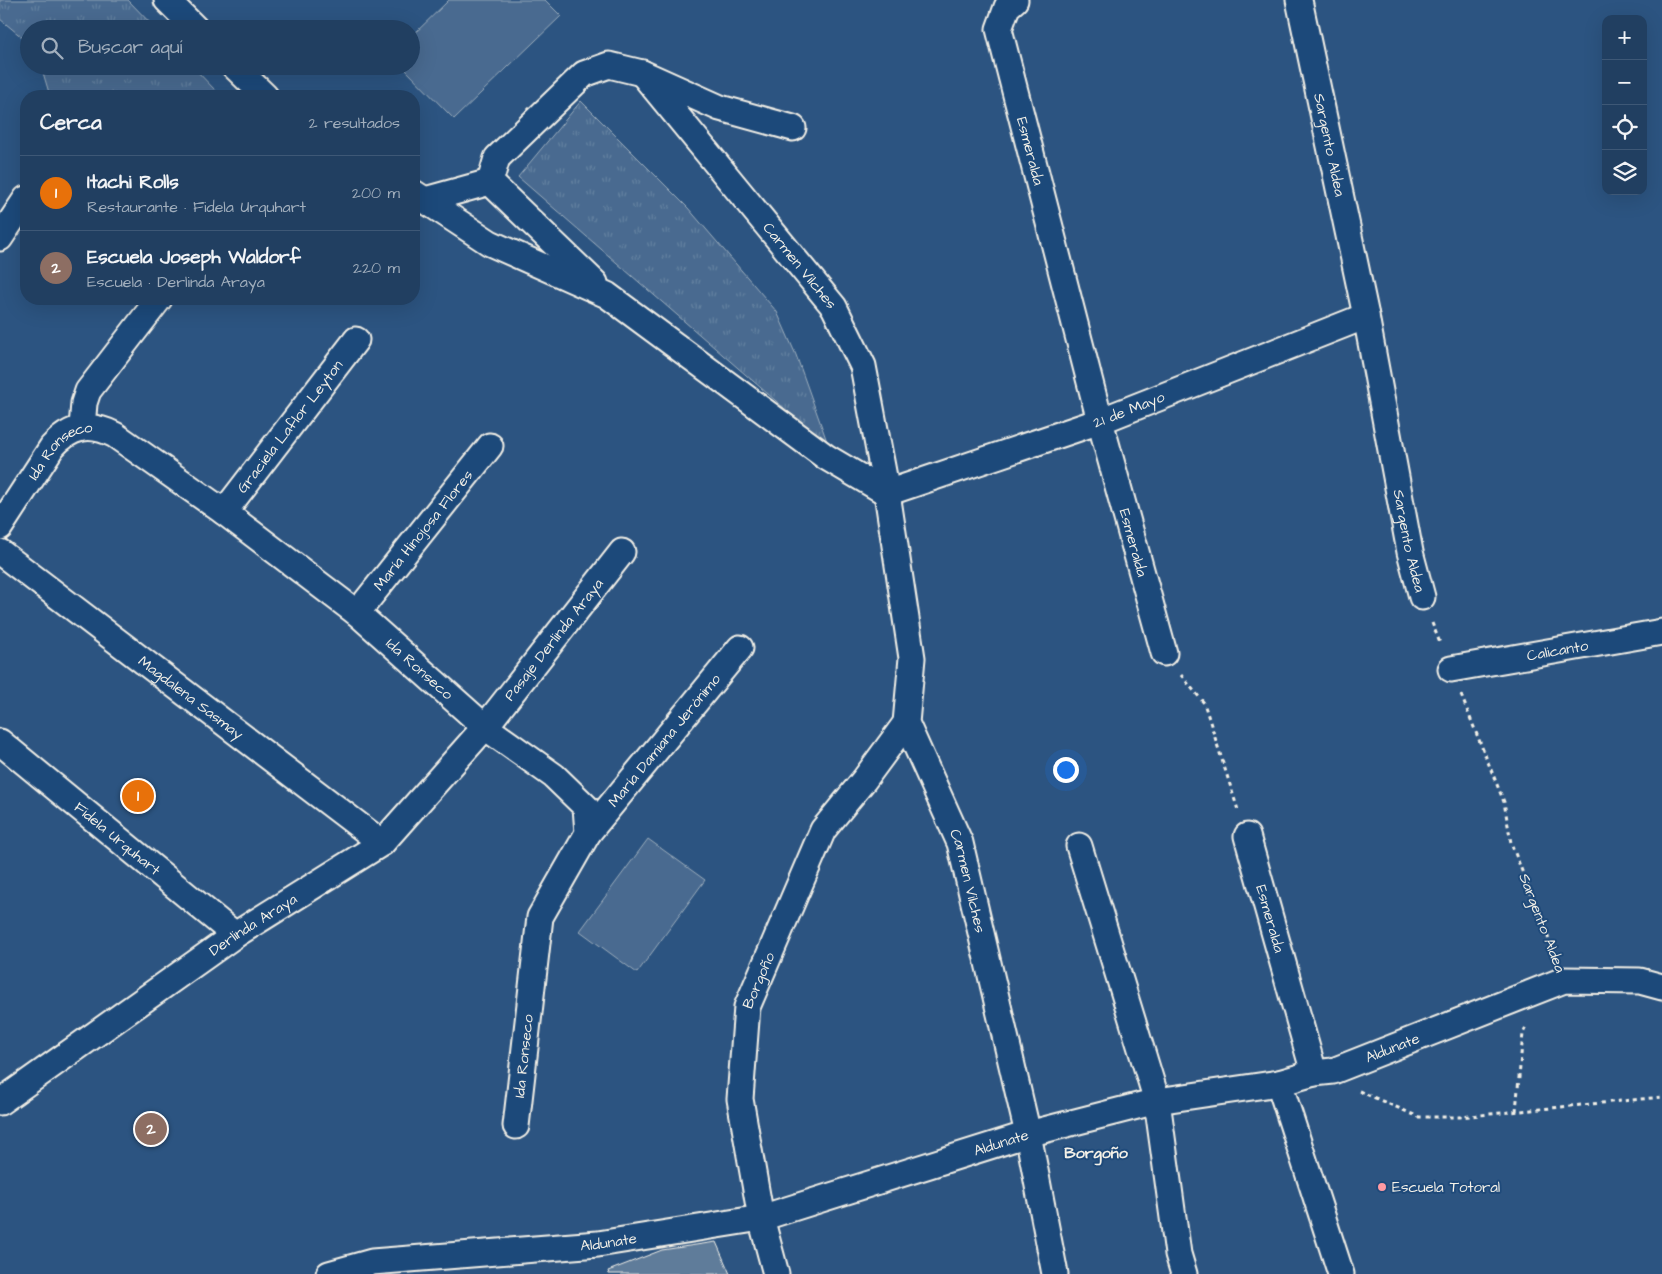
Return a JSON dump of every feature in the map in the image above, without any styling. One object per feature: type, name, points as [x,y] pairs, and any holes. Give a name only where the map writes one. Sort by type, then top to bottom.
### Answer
[{"type":"street","points":[[167,0],[187,20]]},
{"type":"street","name":"Esmeralda","points":[[1015,0],[1007,7],[999,29],[1100,420],[1164,653]]},
{"type":"street","name":"Sargento Aldea","points":[[1299,0],[1366,316],[1410,552],[1422,597]]},
{"type":"street","points":[[490,182],[497,158],[584,74],[609,65],[642,73],[720,108],[793,128]]},
{"type":"street","name":"Carmen Vilches","points":[[642,73],[834,307],[864,366],[887,493],[912,658],[906,723],[960,843],[1028,1134],[1055,1274]]},
{"type":"street","points":[[243,75],[259,90]]},
{"type":"street","points":[[420,196],[490,182]]},
{"type":"street","points":[[490,182],[607,295],[826,457],[887,493]]},
{"type":"street","points":[[420,197],[490,243],[607,295]]},
{"type":"street","points":[[0,238],[20,207]]},
{"type":"street","points":[[82,428],[84,403],[88,391],[154,305]]},
{"type":"street","name":"21 de Mayo","points":[[887,493],[1100,420],[1366,316]]},
{"type":"street","name":"Graciela Laflor Leyton","points":[[224,512],[356,340]]},
{"type":"street","name":"Ida Ronseco","points":[[0,527],[52,447],[60,438],[82,428],[99,428],[116,435],[224,512],[356,614],[485,727],[554,776],[586,807],[588,833],[540,917],[516,1126]]},
{"type":"street","name":"María Hinojosa Flores","points":[[356,614],[490,446]]},
{"type":"street","name":"Magdalena Sasmay","points":[[0,552],[382,843]]},
{"type":"street","name":"Pasaje Derlinda Araya","points":[[485,727],[622,552]]},
{"type":"street","name":"Calicanto","points":[[1450,669],[1662,632]]},
{"type":"street","name":"María Damiana Jerónimo","points":[[588,833],[740,648]]},
{"type":"street","name":"Borgoño","points":[[776,1274],[761,1218],[740,1099],[748,1007],[824,830],[906,723]]},
{"type":"street","name":"Derlinda Araya","points":[[0,1102],[235,935],[382,843],[485,727]]},
{"type":"street","name":"Fidela Urquhart","points":[[0,742],[235,935]]},
{"type":"street","name":"Esmeralda","points":[[1247,836],[1314,1073]]},
{"type":"street","points":[[1079,846],[1157,1101],[1178,1254],[1184,1274]]},
{"type":"street","name":"Aldunate","points":[[329,1274],[372,1262],[598,1244],[761,1218],[1028,1134],[1157,1101],[1279,1083],[1314,1073],[1333,1071],[1564,980],[1640,981],[1662,988]]},
{"type":"street","points":[[1279,1083],[1341,1274]]},
{"type":"path","name":"Sargento Aldea","points":[[1422,597],[1504,802],[1511,843],[1564,980]]},
{"type":"path","points":[[1164,653],[1204,703],[1247,836]]},
{"type":"path","points":[[1516,1111],[1523,1033],[1532,1017]]},
{"type":"path","points":[[1314,1073],[1388,1102],[1420,1117],[1460,1117],[1662,1097]]},
{"type":"green space","points":[[0,0],[128,0],[147,20],[20,20],[20,36],[0,19]]},
{"type":"green space","points":[[449,0],[545,0],[561,16],[454,119],[411,75],[420,75],[420,28]]},
{"type":"green space","points":[[44,75],[201,75],[215,90],[48,90]]},
{"type":"green space","points":[[581,101],[688,208],[777,312],[796,355],[829,447],[518,177]]},
{"type":"green space","points":[[648,839],[705,880],[637,973],[580,931]]},
{"type":"building","points":[[716,1242],[730,1274],[609,1274],[608,1271],[662,1250]]},
{"type":"place","name":"Itachi Rolls","points":[[138,796]]},
{"type":"place","name":"Escuela Joseph Waldorf","points":[[151,1129]]},
{"type":"place","name":"Escuela Totoral","points":[[1382,1187]]},
{"type":"district","name":"Borgoño","points":[[1096,1153]]}]
